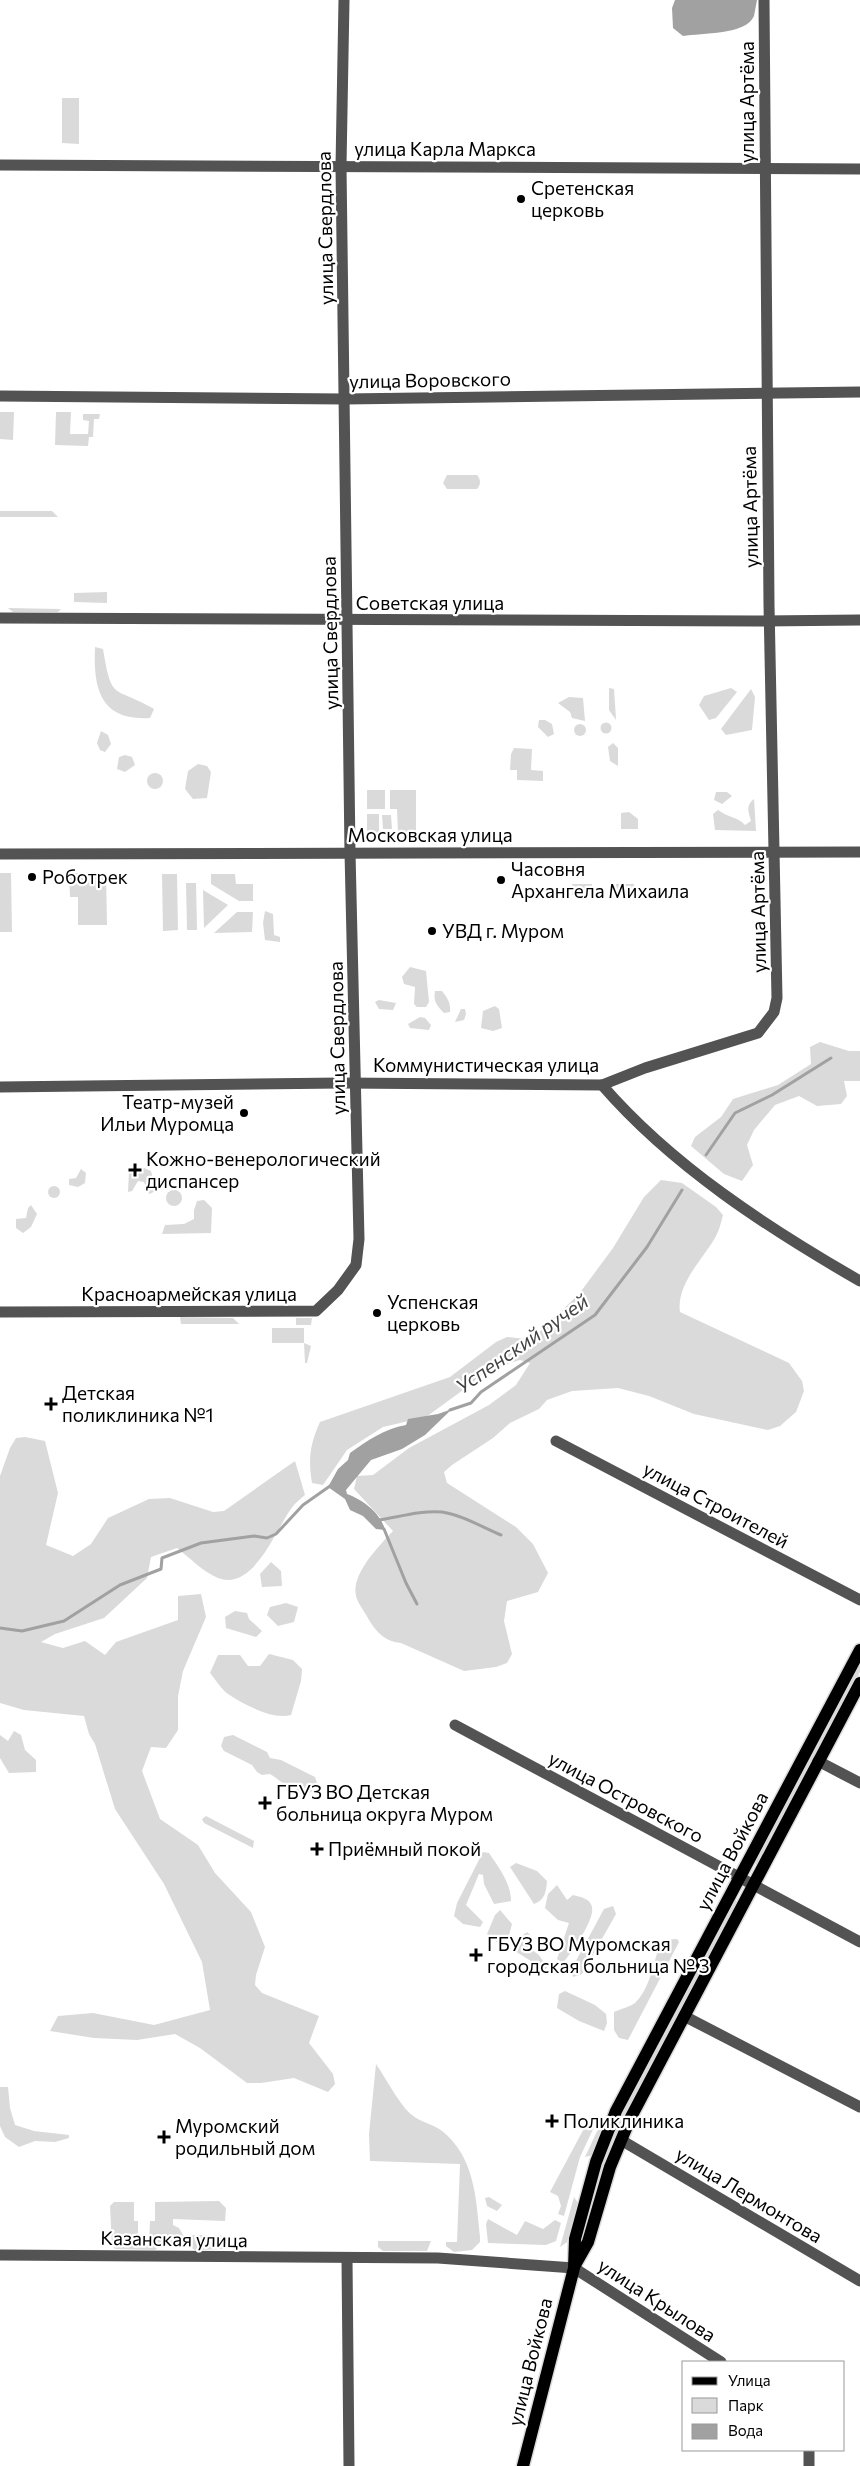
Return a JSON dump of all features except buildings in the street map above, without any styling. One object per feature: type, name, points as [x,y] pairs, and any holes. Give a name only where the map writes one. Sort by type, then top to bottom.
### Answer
[{"type":"main road","name":"улица Войкова","points":[[523,2466],[574,2268],[575,2239],[606,2133],[739,1876],[860,1650]]},
{"type":"main road","name":"улица Войкова","points":[[574,2268],[588,2242],[610,2168],[630,2119],[860,1683]]},
{"type":"street","name":"улица Свердлова","points":[[344,0],[341,166],[350,852],[359,1239],[356,1265]]},
{"type":"street","name":"улица Артёма","points":[[764,0],[767,394],[777,998],[774,1012]]},
{"type":"street","name":"улица Карла Маркса","points":[[0,165],[860,169]]},
{"type":"street","name":"улица Воровского","points":[[0,396],[345,399],[860,392]]},
{"type":"street","name":"Советская улица","points":[[0,618],[860,620]]},
{"type":"street","name":"Московская улица","points":[[0,854],[860,852]]},
{"type":"street","name":"Коммунистическая улица","points":[[0,1087],[355,1083],[602,1085],[645,1068],[758,1033],[774,1012]]},
{"type":"street","points":[[602,1085],[634,1120],[715,1186],[791,1239],[860,1281]]},
{"type":"street","name":"Красноармейская улица","points":[[0,1312],[316,1312],[338,1290],[356,1265]]},
{"type":"street","name":"улица Строителей","points":[[556,1440],[860,1600]]},
{"type":"street","name":"улица Островского","points":[[455,1725],[860,1942]]},
{"type":"street","points":[[818,1761],[860,1783]]},
{"type":"street","points":[[684,2016],[860,2107]]},
{"type":"street","name":"улица Лермонтова","points":[[621,2140],[860,2281]]},
{"type":"street","name":"Казанская улица","points":[[0,2255],[347,2259],[438,2258],[574,2268]]},
{"type":"street","points":[[347,2259],[349,2466]]},
{"type":"street","name":"улица Крылова","points":[[574,2268],[720,2361]]},
{"type":"street","points":[[809,2451],[809,2466]]},
{"type":"green space","points":[[62,98],[79,98],[79,144],[62,143]]},
{"type":"green space","points":[[0,412],[14,412],[13,440],[0,439]]},
{"type":"green space","points":[[56,412],[71,412],[70,434],[88,434],[89,421],[83,420],[83,414],[100,414],[99,419],[94,419],[93,437],[89,437],[88,446],[55,445]]},
{"type":"green space","points":[[447,475],[477,475],[480,484],[477,489],[447,489],[443,483]]},
{"type":"green space","points":[[0,511],[52,511],[58,517],[0,517]]},
{"type":"green space","points":[[107,592],[107,603],[74,602],[74,593]]},
{"type":"green space","points":[[8,608],[61,609],[58,612],[13,612]]},
{"type":"green space","points":[[95,647],[103,649],[112,685],[122,694],[154,709],[150,718],[133,718],[120,714],[103,700],[96,677]]},
{"type":"green space","points":[[609,688],[614,689],[616,720],[609,710]]},
{"type":"green space","points":[[731,688],[737,692],[716,718],[709,720],[699,705],[704,696]]},
{"type":"green space","points":[[751,689],[755,697],[752,730],[726,735],[721,729]]},
{"type":"green space","points":[[569,697],[583,698],[585,721],[572,718],[570,712],[558,703]]},
{"type":"green space","points":[[539,720],[545,720],[552,724],[554,734],[548,737],[538,727]]},
{"type":"green space","points":[[606,722],[612,728],[606,734],[600,728]]},
{"type":"green space","points":[[580,724],[586,730],[580,736],[574,730]]},
{"type":"green space","points":[[101,731],[108,735],[111,744],[105,752],[100,750],[97,743]]},
{"type":"green space","points":[[613,743],[618,748],[618,766],[610,761],[608,747]]},
{"type":"green space","points":[[514,748],[532,749],[531,770],[543,771],[543,781],[517,780],[517,770],[510,770],[511,754]]},
{"type":"green space","points":[[125,755],[132,757],[135,765],[125,772],[117,769],[119,757]]},
{"type":"green space","points":[[198,764],[207,766],[211,772],[207,798],[193,799],[185,789],[188,771]]},
{"type":"green space","points":[[155,773],[161,775],[163,781],[161,787],[155,789],[149,787],[147,781],[149,775]]},
{"type":"green space","points":[[367,790],[385,790],[385,809],[367,809]]},
{"type":"green space","points":[[390,790],[416,790],[416,834],[398,834],[397,809],[390,809]]},
{"type":"green space","points":[[716,792],[727,792],[732,796],[722,804],[714,800]]},
{"type":"green space","points":[[754,799],[756,831],[715,830],[713,814],[718,810],[745,825],[751,821],[749,804]]},
{"type":"green space","points":[[629,812],[638,819],[638,829],[621,829],[621,813]]},
{"type":"green space","points":[[367,814],[379,814],[379,834],[367,834]]},
{"type":"green space","points":[[382,815],[391,815],[392,829],[383,829]]},
{"type":"green space","points":[[0,873],[11,873],[12,932],[0,932]]},
{"type":"green space","points":[[69,873],[106,873],[107,925],[78,925],[78,897],[70,897]]},
{"type":"green space","points":[[162,874],[177,874],[178,930],[163,931]]},
{"type":"green space","points":[[211,874],[235,874],[236,884],[253,884],[253,901],[239,901],[211,884]]},
{"type":"green space","points":[[186,883],[196,883],[197,930],[187,930]]},
{"type":"green space","points":[[572,884],[592,884],[592,894],[572,895]]},
{"type":"green space","points":[[616,884],[634,884],[634,894],[616,894]]},
{"type":"green space","points":[[203,890],[228,905],[204,928]]},
{"type":"green space","points":[[265,911],[273,914],[274,935],[280,937],[280,942],[265,940],[263,923]]},
{"type":"green space","points":[[237,912],[253,912],[252,932],[214,933]]},
{"type":"green space","points":[[410,967],[426,971],[429,1002],[426,1007],[417,1007],[414,1004],[415,987],[404,984],[402,977]]},
{"type":"green space","points":[[435,991],[442,991],[446,996],[450,1012],[444,1013],[438,1006],[435,1001]]},
{"type":"green space","points":[[379,1000],[396,1003],[393,1010],[379,1009],[375,1002]]},
{"type":"green space","points":[[495,1006],[499,1009],[502,1028],[493,1031],[481,1028],[483,1011]]},
{"type":"green space","points":[[461,1009],[465,1009],[464,1020],[455,1022]]},
{"type":"green space","points":[[420,1017],[425,1018],[431,1025],[429,1030],[410,1028],[408,1024]]},
{"type":"green space","points":[[820,1042],[849,1051],[860,1051],[860,1081],[844,1081],[847,1096],[841,1104],[817,1106],[799,1096],[775,1105],[754,1130],[747,1145],[753,1165],[742,1181],[724,1174],[691,1146],[695,1137],[721,1117],[733,1099],[778,1085],[811,1064],[810,1047]]},
{"type":"green space","points":[[144,1168],[151,1171],[156,1191],[149,1194],[144,1182],[138,1181],[132,1191],[128,1192],[129,1171]]},
{"type":"green space","points":[[81,1169],[86,1173],[85,1183],[78,1187],[69,1185],[69,1179],[76,1178]]},
{"type":"green space","points":[[661,1180],[682,1183],[716,1207],[723,1215],[715,1238],[691,1273],[682,1292],[680,1312],[789,1363],[802,1381],[804,1391],[796,1412],[780,1426],[768,1430],[694,1414],[649,1396],[618,1388],[572,1391],[547,1400],[539,1409],[510,1423],[493,1438],[444,1472],[447,1483],[516,1527],[533,1544],[548,1573],[538,1592],[507,1601],[504,1621],[512,1654],[507,1663],[496,1667],[464,1671],[401,1643],[386,1639],[375,1629],[360,1605],[356,1596],[356,1588],[358,1579],[367,1561],[393,1531],[354,1489],[357,1476],[373,1475],[409,1448],[489,1405],[516,1385],[530,1363],[520,1360],[481,1377],[426,1417],[383,1427],[347,1450],[323,1485],[312,1483],[310,1466],[312,1445],[320,1422],[450,1377],[496,1342],[507,1337],[526,1339],[537,1334],[579,1294],[613,1248],[644,1197]]},
{"type":"green space","points":[[52,1186],[56,1186],[60,1192],[56,1198],[52,1198],[48,1194],[48,1190]]},
{"type":"green space","points":[[171,1190],[177,1190],[182,1195],[180,1204],[171,1206],[166,1201],[166,1195]]},
{"type":"green space","points":[[204,1200],[212,1208],[211,1233],[162,1234],[165,1225],[184,1224],[194,1219],[197,1201]]},
{"type":"green space","points":[[31,1205],[37,1214],[31,1227],[23,1233],[16,1228],[16,1219],[26,1218],[28,1208]]},
{"type":"green space","points":[[180,1317],[233,1318],[239,1324],[181,1324]]},
{"type":"green space","points":[[296,1318],[312,1318],[311,1325],[296,1325]]},
{"type":"green space","points":[[272,1328],[304,1328],[304,1343],[272,1343]]},
{"type":"green space","points":[[304,1343],[311,1346],[307,1363],[305,1363]]},
{"type":"green space","points":[[25,1437],[45,1441],[58,1493],[46,1545],[73,1556],[91,1544],[108,1518],[149,1499],[170,1498],[213,1512],[224,1511],[295,1461],[305,1495],[287,1514],[264,1554],[243,1575],[231,1580],[218,1578],[177,1548],[151,1557],[147,1578],[104,1618],[55,1634],[41,1642],[63,1648],[85,1641],[105,1655],[116,1642],[178,1620],[178,1596],[201,1594],[206,1617],[183,1671],[178,1696],[178,1730],[166,1748],[151,1747],[142,1771],[160,1819],[198,1845],[215,1873],[251,1912],[265,1947],[256,1975],[255,1985],[262,1993],[319,2016],[309,2043],[333,2074],[335,2084],[328,2092],[294,2078],[247,2083],[200,2048],[175,2034],[137,2040],[94,2038],[50,2031],[58,2016],[93,2013],[154,2025],[210,2010],[202,1962],[164,1884],[115,1809],[95,1744],[89,1734],[84,1716],[24,1710],[0,1703],[0,1476],[10,1448],[16,1438]]},
{"type":"green space","points":[[271,1562],[281,1571],[282,1586],[262,1587],[260,1574]]},
{"type":"green space","points":[[286,1603],[298,1607],[294,1622],[278,1626],[267,1615],[270,1607]]},
{"type":"green space","points":[[235,1611],[247,1613],[249,1619],[262,1631],[256,1637],[226,1628],[225,1617]]},
{"type":"green space","points":[[269,1654],[293,1660],[302,1669],[301,1681],[291,1715],[284,1716],[267,1713],[242,1703],[225,1692],[210,1673],[218,1655],[240,1655],[248,1666],[260,1666]]},
{"type":"green space","points":[[860,1660],[860,1672],[757,1864],[754,1863]]},
{"type":"green space","points":[[14,1731],[21,1735],[25,1750],[36,1760],[36,1772],[9,1773],[0,1758],[0,1735],[8,1741]]},
{"type":"green space","points":[[233,1735],[267,1752],[270,1758],[281,1760],[315,1777],[318,1786],[307,1795],[302,1794],[292,1790],[270,1774],[262,1775],[257,1772],[252,1765],[224,1751],[221,1746],[224,1737]]},
{"type":"green space","points":[[206,1816],[254,1841],[253,1848],[204,1823],[202,1819]]},
{"type":"green space","points":[[483,1852],[489,1853],[504,1876],[509,1888],[511,1901],[494,1904],[484,1884],[483,1875],[479,1874],[466,1905],[483,1922],[480,1927],[463,1924],[454,1916],[457,1903]]},
{"type":"green space","points":[[516,1863],[537,1871],[547,1881],[544,1895],[541,1900],[534,1904],[510,1867]]},
{"type":"green space","points":[[557,1885],[567,1900],[573,1895],[579,1896],[587,1900],[592,1907],[590,1920],[586,1928],[563,1963],[557,1959],[569,1923],[558,1920],[545,1908],[548,1894]]},
{"type":"green space","points":[[735,1899],[737,1903],[612,2142],[583,2248],[578,2247],[601,2164],[620,2114]]},
{"type":"green space","points":[[613,1906],[616,1914],[582,1974],[573,1977],[571,1970],[604,1909]]},
{"type":"green space","points":[[500,1910],[512,1924],[508,1939],[498,1943],[487,1934],[495,1915]]},
{"type":"green space","points":[[527,1932],[532,1937],[532,1950],[539,1955],[547,1967],[545,1970],[515,1951],[522,1936]]},
{"type":"green space","points":[[677,1939],[679,1942],[628,2040],[619,2038],[614,2030],[614,2012],[634,2004],[646,1988],[662,1940]]},
{"type":"green space","points":[[565,1991],[595,2005],[606,2014],[607,2023],[604,2031],[579,2021],[557,2008],[559,1994]]},
{"type":"green space","points":[[376,2064],[398,2099],[408,2111],[415,2117],[442,2131],[453,2141],[461,2153],[472,2180],[477,2208],[480,2242],[472,2250],[454,2252],[446,2246],[446,2242],[457,2242],[460,2164],[370,2161],[369,2134]]},
{"type":"green space","points":[[0,2087],[8,2087],[10,2108],[15,2125],[34,2131],[69,2135],[69,2138],[55,2142],[35,2141],[19,2147],[5,2137],[0,2126]]},
{"type":"green space","points":[[588,2121],[595,2125],[580,2157],[564,2216],[558,2214],[561,2206],[558,2196],[550,2192]]},
{"type":"green space","points":[[599,2127],[602,2133],[593,2155],[585,2157]]},
{"type":"green space","points":[[489,2197],[502,2205],[497,2211],[487,2206],[485,2198]]},
{"type":"green space","points":[[574,2197],[578,2203],[567,2242],[560,2247]]},
{"type":"green space","points":[[219,2201],[226,2208],[225,2221],[173,2219],[173,2225],[179,2228],[183,2235],[221,2235],[224,2239],[224,2249],[195,2250],[189,2246],[162,2244],[155,2250],[115,2249],[112,2246],[110,2206],[114,2202],[134,2202],[134,2221],[138,2221],[138,2243],[149,2244],[150,2221],[155,2221],[155,2202]]},
{"type":"green space","points":[[488,2219],[517,2235],[525,2221],[543,2229],[555,2220],[561,2223],[556,2241],[546,2245],[488,2243],[486,2224]]},
{"type":"green space","points":[[378,2241],[431,2241],[427,2251],[383,2251],[378,2247]]},
{"type":"water","points":[[675,0],[757,0],[754,16],[742,27],[723,32],[683,36],[673,28],[672,8]]},
{"type":"water","points":[[452,1409],[425,1435],[402,1449],[371,1460],[346,1490],[347,1494],[365,1504],[380,1518],[385,1530],[376,1529],[363,1516],[350,1510],[345,1499],[328,1487],[338,1469],[348,1460],[350,1453],[370,1439],[390,1429],[406,1425],[408,1419],[438,1414]]},
{"type":"waterway","name":"Успенский ручей","points":[[706,1155],[735,1113],[772,1095],[831,1058]]},
{"type":"waterway","name":"Успенский ручей","points":[[450,1410],[471,1403],[481,1392],[595,1315],[647,1247],[682,1190]]},
{"type":"waterway","name":"Успенский ручей","points":[[0,1628],[22,1631],[64,1621],[120,1585],[161,1569],[162,1558],[201,1543],[254,1536],[267,1538],[276,1534],[303,1505],[330,1486]]},
{"type":"waterway","points":[[379,1520],[418,1513],[442,1512],[464,1518],[501,1535]]},
{"type":"waterway","points":[[384,1529],[406,1583],[417,1604]]},
{"type":"place","name":"Сретенская церковь","points":[[521,199]]},
{"type":"place","name":"Роботрек","points":[[32,877]]},
{"type":"place","name":"Часовня Архангела Михаила","points":[[501,880]]},
{"type":"place","name":"УВД г. Муром","points":[[432,931]]},
{"type":"place","name":"Театр-музей Ильи Муромца","points":[[244,1113]]},
{"type":"place","name":"Кожно-венерологический диспансер","points":[[135,1170]]},
{"type":"place","name":"Успенская церковь","points":[[377,1313]]},
{"type":"place","name":"Детская поликлиника №1","points":[[51,1404]]},
{"type":"place","name":"ГБУЗ ВО Детская больница округа Муром","points":[[265,1803]]},
{"type":"place","name":"Приёмный покой","points":[[317,1849]]},
{"type":"place","name":"ГБУЗ ВО Муромская городская больница № 3","points":[[476,1955]]},
{"type":"place","name":"Поликлиника","points":[[552,2121]]},
{"type":"place","name":"Муромский родильный дом","points":[[164,2137]]}]
